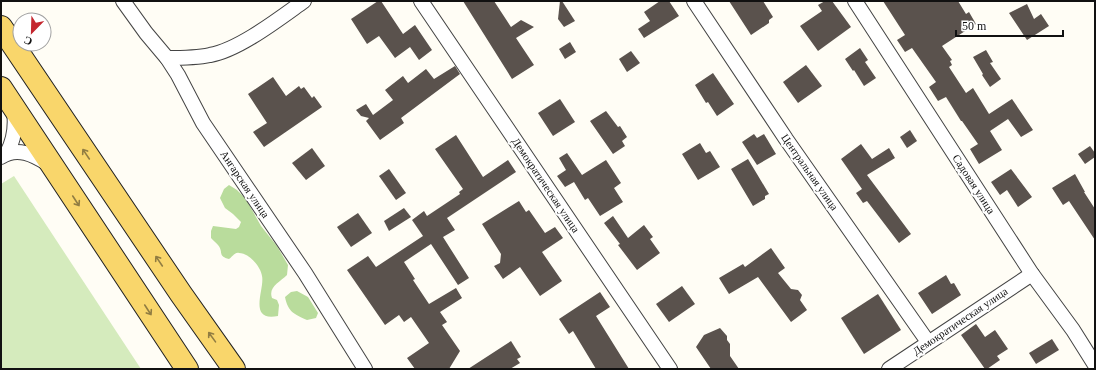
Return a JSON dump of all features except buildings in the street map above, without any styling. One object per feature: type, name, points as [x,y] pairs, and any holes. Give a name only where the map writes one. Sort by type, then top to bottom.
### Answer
[{"type":"main road","points":[[1,27],[181,294],[234,369]]},
{"type":"main road","points":[[1,88],[187,369]]},
{"type":"street","name":"Ангарская улица","points":[[123,1],[146,33],[167,58],[178,75],[203,123],[304,273],[365,369]]},
{"type":"street","points":[[167,58],[211,55],[228,50],[264,29],[304,1]]},
{"type":"street","name":"Демократическая улица","points":[[421,1],[670,369]]},
{"type":"street","name":"Центральная улица","points":[[694,1],[786,139],[928,342]]},
{"type":"street","name":"Садовая улица","points":[[855,1],[1032,274],[1065,319],[1095,365]]},
{"type":"street","points":[[4,155],[10,146],[15,133],[16,121],[13,106]]},
{"type":"street","points":[[4,155],[14,152],[32,154],[55,169]]},
{"type":"street","name":"Демократическая улица","points":[[889,369],[1032,274]]},
{"type":"green space","points":[[14,176],[141,369],[1,369],[1,184]]},
{"type":"green space","points":[[229,185],[237,190],[246,199],[261,226],[277,246],[288,265],[287,275],[275,285],[271,294],[272,298],[277,300],[279,305],[278,316],[269,317],[263,314],[260,309],[262,276],[254,261],[247,255],[239,253],[235,254],[229,259],[223,257],[220,247],[211,238],[213,226],[236,229],[239,227],[241,222],[225,208],[220,198],[224,189]]},
{"type":"green space","points":[[297,291],[308,297],[318,313],[316,318],[307,320],[292,312],[286,302],[285,297],[291,292]]}]
